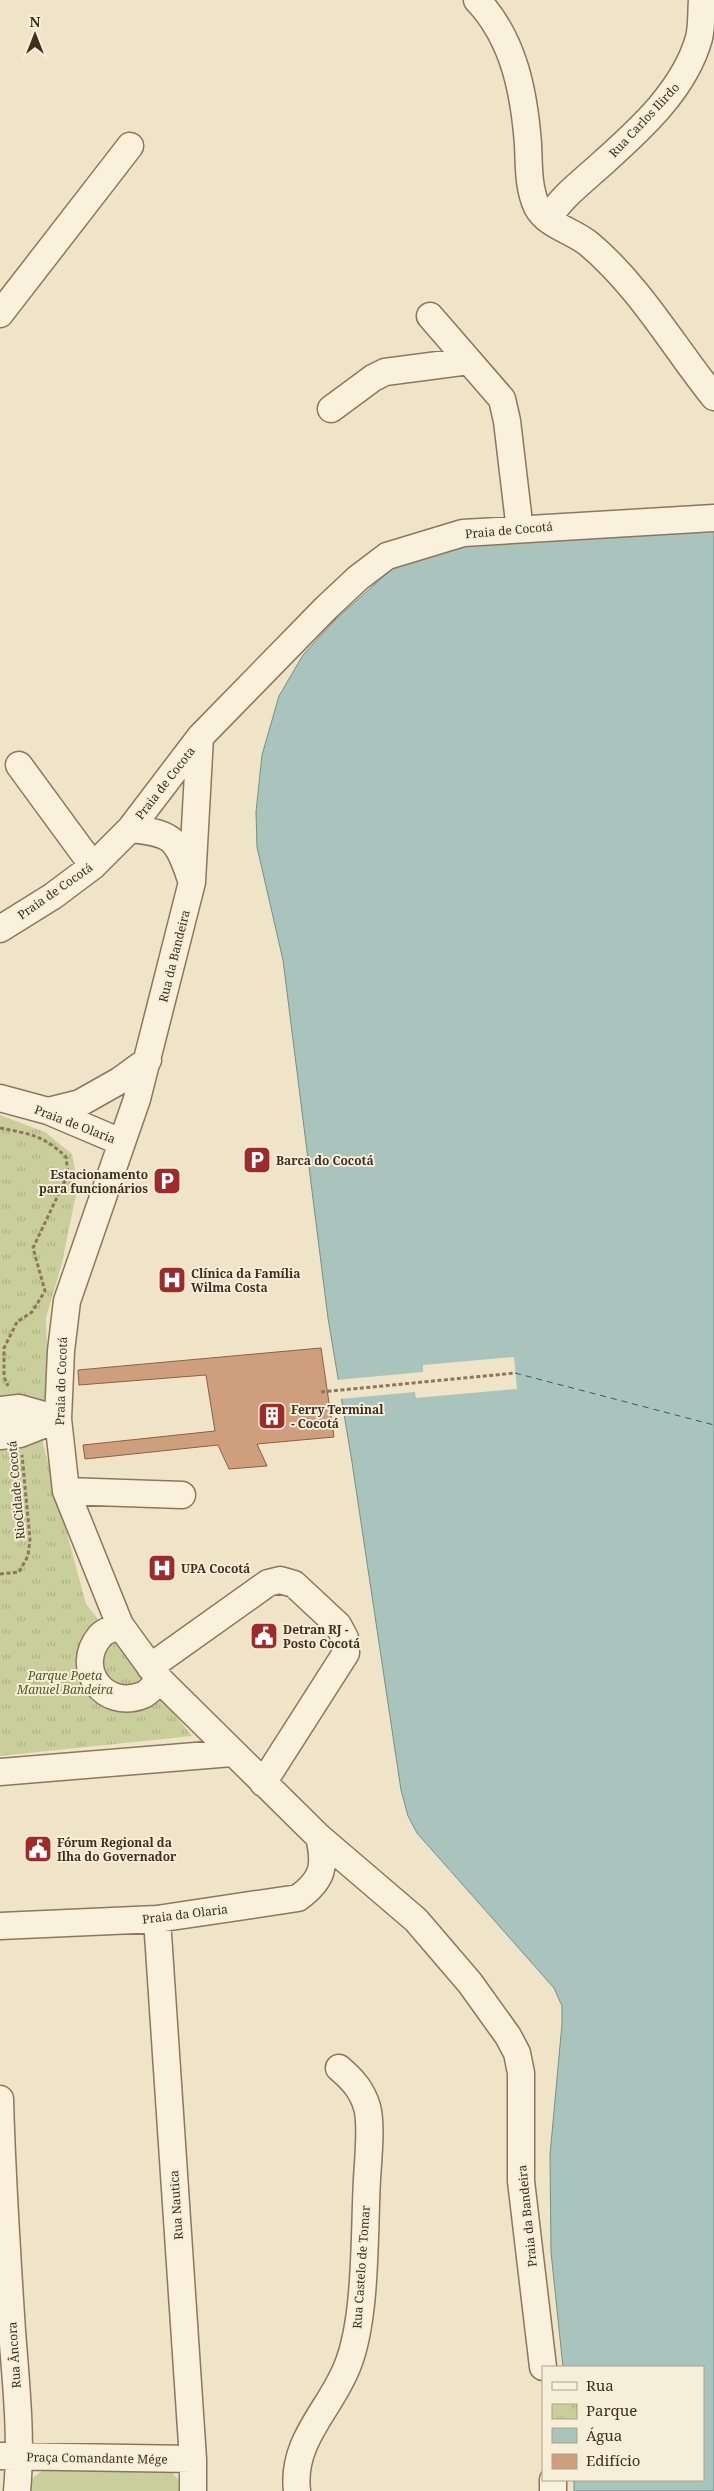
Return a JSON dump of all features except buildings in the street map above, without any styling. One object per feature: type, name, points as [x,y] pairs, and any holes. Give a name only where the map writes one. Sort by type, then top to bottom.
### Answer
[{"type":"street","points":[[477,0],[496,24],[512,56],[526,113],[532,191],[539,210],[548,219],[584,240],[603,256],[656,317],[714,397]]},
{"type":"street","name":"Rua Carlos Ilirdo","points":[[548,219],[557,205],[612,154],[679,84],[700,36],[702,0]]},
{"type":"street","points":[[0,314],[130,146]]},
{"type":"street","points":[[430,316],[502,398],[506,409],[518,514]]},
{"type":"street","points":[[330,409],[373,378],[385,372],[469,361]]},
{"type":"street","points":[[471,532],[490,518],[518,514],[534,514],[559,526]]},
{"type":"street","name":"Praia de Cocotá","points":[[200,737],[326,608],[387,556],[430,542],[471,532],[714,518]]},
{"type":"street","name":"Rua da Bandeira","points":[[148,1060],[192,882],[187,773],[200,737]]},
{"type":"street","points":[[19,765],[92,866]]},
{"type":"street","name":"Praia de Cocota","points":[[130,829],[187,773]]},
{"type":"street","points":[[130,829],[160,832],[173,841],[183,855],[192,882]]},
{"type":"street","name":"Praia de Cocotá","points":[[0,929],[53,896],[92,866],[130,829]]},
{"type":"street","points":[[48,1111],[86,1100],[119,1081],[148,1060]]},
{"type":"street","name":"Praia do Cocotá","points":[[148,1060],[67,1301],[61,1351],[58,1419],[66,1491],[120,1625],[155,1673],[232,1753]]},
{"type":"street","name":"Praia de Olaria","points":[[0,1098],[48,1111],[121,1142]]},
{"type":"street","points":[[9,1409],[58,1419]]},
{"type":"street","points":[[10,1435],[58,1419]]},
{"type":"street","points":[[66,1491],[182,1495]]},
{"type":"street","points":[[120,1625],[101,1634],[93,1646],[90,1653],[90,1674],[103,1692],[123,1700],[144,1695],[155,1673],[268,1583],[280,1580],[294,1584],[338,1624],[345,1638],[346,1653],[263,1783]]},
{"type":"street","points":[[0,1772],[232,1753],[319,1838]]},
{"type":"street","name":"Praia da Olaria","points":[[0,1926],[157,1918],[298,1898],[311,1889],[322,1868],[323,1854],[319,1838]]},
{"type":"street","name":"Praia da Bandeira","points":[[319,1838],[416,1920],[470,1983],[492,2012],[517,2053],[521,2073],[521,2181],[544,2366]]},
{"type":"street","name":"Rua Nautica","points":[[157,1918],[193,2459],[193,2491]]},
{"type":"street","name":"Rua Castelo de Tomar","points":[[297,2491],[295,2478],[297,2461],[315,2421],[347,2367],[357,2332],[368,2157],[368,2110],[356,2082],[339,2068]]},
{"type":"street","name":"Rua Âncora","points":[[0,2099],[10,2456],[17,2491]]},
{"type":"street","name":"Praça Comandante Mége","points":[[10,2456],[193,2459]]},
{"type":"path","points":[[0,1128],[35,1136],[51,1143],[66,1156],[68,1174],[33,1248],[45,1291],[32,1312],[17,1322],[4,1348],[4,1377],[9,1409]]},
{"type":"path","points":[[321,1392],[515,1373]]},
{"type":"path","name":"RioCidade Cocotá","points":[[0,1574],[19,1572],[28,1556],[30,1538],[10,1435]]},
{"type":"green space","name":"Parque Poeta Manuel Bandeira","points":[[0,1115],[45,1132],[72,1154],[78,1185],[62,1263],[46,1318],[48,1382],[43,1444],[86,1604],[192,1736],[0,1756]]},
{"type":"green space","points":[[55,2466],[168,2468],[178,2479],[179,2491],[28,2491],[31,2481],[37,2474]]},
{"type":"water","points":[[714,528],[714,2491],[574,2491],[574,2481],[704,2481],[704,2366],[563,2366],[551,2252],[550,2155],[562,2006],[554,1988],[417,1833],[408,1816],[401,1790],[352,1462],[328,1318],[283,960],[257,847],[256,812],[262,755],[279,696],[303,655],[335,620],[393,568],[427,552],[466,541]]},
{"type":"pier","points":[[514,1357],[517,1389],[416,1398],[415,1392],[340,1399],[336,1380],[423,1372],[423,1365]]},
{"type":"ferry route","points":[[515,1373],[714,1425]]},
{"type":"place","name":"Barca do Cocotá","points":[[257,1160]]},
{"type":"place","name":"Estacionamento para funcionários","points":[[167,1181]]},
{"type":"place","name":"Clínica da Família Wilma Costa","points":[[172,1280]]},
{"type":"place","name":"Ferry Terminal - Cocotá","points":[[272,1416]]},
{"type":"place","name":"UPA Cocotá","points":[[162,1568]]},
{"type":"place","name":"Detran RJ - Posto Cocotá","points":[[264,1636]]},
{"type":"place","name":"Fórum Regional da Ilha do Governador","points":[[38,1849]]}]
